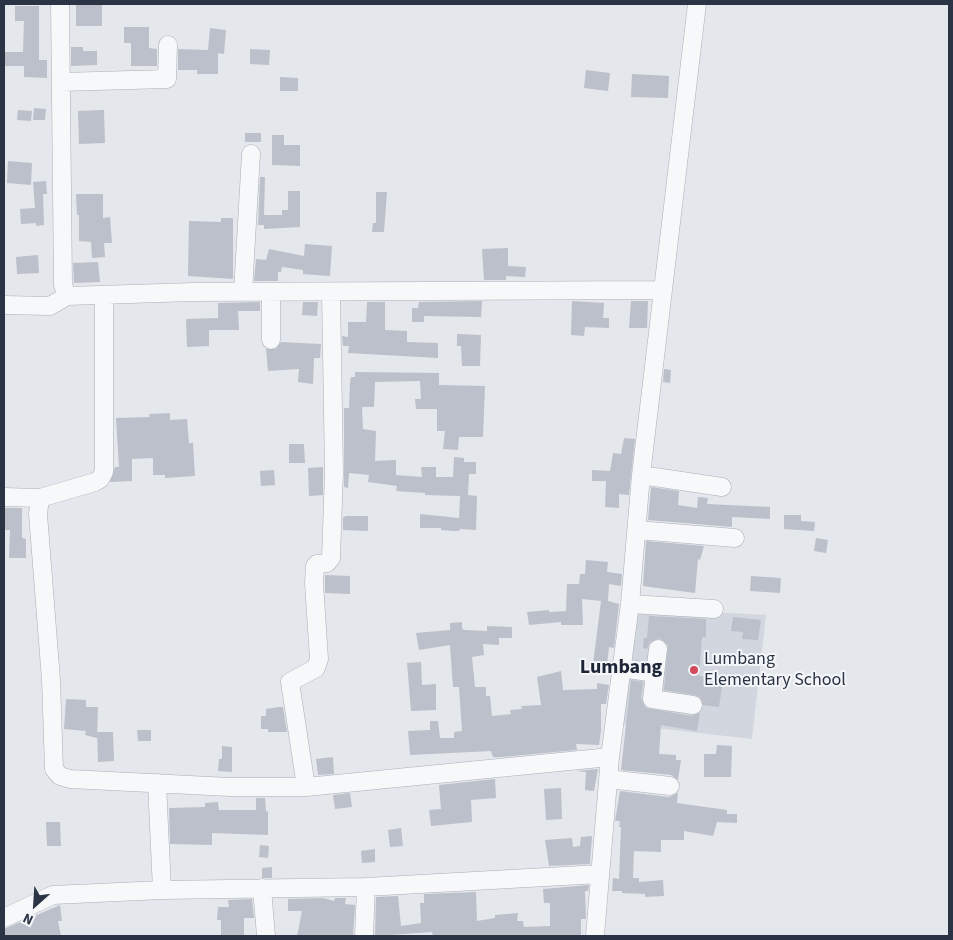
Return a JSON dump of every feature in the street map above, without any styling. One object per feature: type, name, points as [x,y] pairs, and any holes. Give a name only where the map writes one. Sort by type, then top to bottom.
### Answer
[{"type":"street","points":[[60,4],[63,285],[67,296]]},
{"type":"street","points":[[595,936],[610,757],[630,604],[641,475],[697,5]]},
{"type":"street","points":[[61,82],[167,79],[168,45]]},
{"type":"street","points":[[243,292],[251,154]]},
{"type":"street","points":[[4,305],[50,306],[67,296],[243,292],[663,290]]},
{"type":"street","points":[[270,292],[270,340]]},
{"type":"street","points":[[306,787],[290,682],[316,668],[319,659],[314,583],[315,566],[327,563],[331,558],[334,472],[331,292]]},
{"type":"street","points":[[4,497],[40,498],[95,482],[100,479],[104,472],[104,296]]},
{"type":"street","points":[[641,475],[722,487]]},
{"type":"street","points":[[40,498],[38,514],[51,680],[54,769],[60,776],[70,779],[230,787],[306,787],[610,757]]},
{"type":"street","points":[[637,530],[735,538]]},
{"type":"street","points":[[630,604],[714,610]]},
{"type":"street","points":[[658,649],[652,699],[693,704]]},
{"type":"street","points":[[622,668],[655,673]]},
{"type":"street","points":[[608,779],[670,786]]},
{"type":"street","points":[[158,783],[162,890]]},
{"type":"street","points":[[4,918],[53,895],[162,890],[366,887],[600,874]]},
{"type":"street","points":[[364,936],[366,887]]},
{"type":"street","points":[[262,888],[266,936]]},
{"type":"shaded area","name":"Lumbang Elementary School","points":[[637,608],[766,615],[752,739],[621,724]]},
{"type":"building","points":[[76,4],[102,4],[102,26],[76,26]]},
{"type":"building","points":[[15,6],[39,6],[39,60],[47,60],[47,78],[24,77],[24,66],[4,66],[4,52],[23,52],[24,21],[15,21]]},
{"type":"building","points":[[124,27],[149,27],[149,48],[157,49],[157,66],[131,66],[131,43],[124,43]]},
{"type":"building","points":[[210,28],[226,30],[224,54],[218,53],[218,74],[197,74],[197,70],[178,70],[178,49],[208,50]]},
{"type":"building","points":[[71,47],[83,47],[83,51],[97,51],[97,65],[71,66]]},
{"type":"building","points":[[250,49],[270,50],[269,65],[250,64]]},
{"type":"building","points":[[586,70],[610,73],[608,91],[584,88]]},
{"type":"building","points":[[632,74],[669,76],[668,98],[631,97]]},
{"type":"building","points":[[280,77],[298,78],[298,91],[280,91]]},
{"type":"building","points":[[34,108],[46,109],[45,120],[33,120]]},
{"type":"building","points":[[18,110],[32,111],[31,121],[17,120]]},
{"type":"building","points":[[104,110],[105,143],[79,144],[78,111]]},
{"type":"building","points":[[245,133],[261,133],[261,142],[245,142]]},
{"type":"building","points":[[272,135],[284,135],[284,145],[300,145],[300,166],[272,165]]},
{"type":"building","points":[[8,161],[32,163],[31,185],[7,183]]},
{"type":"building","points":[[260,177],[265,177],[264,215],[282,215],[282,210],[288,210],[288,191],[300,191],[300,227],[264,229],[264,225],[258,225]]},
{"type":"building","points":[[46,181],[47,194],[43,194],[44,225],[36,226],[36,223],[21,224],[20,209],[35,208],[33,182]]},
{"type":"building","points":[[376,192],[387,192],[384,232],[372,232],[373,223],[376,223]]},
{"type":"building","points":[[76,194],[103,194],[103,218],[110,217],[112,243],[104,243],[105,257],[92,258],[91,242],[79,241],[79,215],[77,215]]},
{"type":"building","points":[[221,218],[233,218],[233,279],[188,276],[189,221],[221,222]]},
{"type":"building","points":[[305,244],[332,246],[330,276],[303,274],[303,270],[282,267],[281,272],[278,272],[278,281],[254,281],[256,259],[266,260],[269,249],[304,256]]},
{"type":"building","points":[[508,248],[508,266],[526,267],[525,277],[506,276],[506,280],[484,280],[482,249]]},
{"type":"building","points":[[38,255],[39,273],[17,274],[16,257]]},
{"type":"building","points":[[98,262],[100,282],[74,283],[73,263]]},
{"type":"building","points":[[482,301],[481,317],[424,316],[424,322],[412,322],[412,308],[418,308],[419,302]]},
{"type":"building","points":[[572,301],[604,303],[603,318],[609,318],[609,328],[585,327],[584,336],[571,335]]},
{"type":"building","points":[[631,301],[648,301],[647,328],[629,328]]},
{"type":"building","points":[[260,302],[260,311],[238,311],[239,330],[209,330],[209,346],[187,347],[186,319],[218,318],[218,303]]},
{"type":"building","points":[[303,302],[318,302],[317,316],[302,315]]},
{"type":"building","points":[[367,302],[385,302],[385,330],[407,331],[407,342],[438,343],[438,358],[348,353],[349,346],[343,346],[342,336],[348,337],[348,322],[366,322]]},
{"type":"building","points":[[457,334],[481,335],[480,366],[462,366],[461,346],[457,346]]},
{"type":"building","points":[[281,342],[321,344],[320,358],[314,358],[313,384],[298,382],[299,369],[268,371],[266,349],[276,349]]},
{"type":"building","points":[[664,369],[671,370],[670,383],[663,382]]},
{"type":"building","points":[[355,372],[439,373],[439,385],[485,386],[483,437],[459,437],[458,450],[443,449],[445,431],[437,431],[437,409],[416,409],[415,399],[421,399],[420,381],[375,382],[374,407],[362,407],[363,429],[376,431],[375,461],[396,460],[396,475],[422,477],[421,467],[436,467],[436,477],[453,477],[454,457],[464,458],[464,462],[476,462],[476,474],[469,474],[468,495],[477,496],[476,530],[460,529],[459,531],[453,531],[441,530],[441,528],[420,528],[420,514],[459,518],[460,496],[425,495],[425,493],[396,491],[397,486],[368,482],[369,475],[349,473],[348,488],[344,487],[344,408],[349,408],[350,382],[351,377],[355,377]]},
{"type":"building","points":[[170,413],[170,420],[187,419],[189,443],[193,443],[195,476],[165,478],[165,475],[153,475],[153,458],[132,459],[132,481],[110,482],[115,467],[119,467],[116,418],[150,417],[149,414]]},
{"type":"building","points":[[624,438],[635,439],[629,495],[619,494],[619,508],[605,507],[606,481],[592,481],[592,470],[610,471],[613,453],[621,454]]},
{"type":"building","points":[[289,444],[304,444],[305,463],[289,463]]},
{"type":"building","points":[[323,467],[323,495],[309,496],[308,468]]},
{"type":"building","points":[[274,470],[275,485],[261,486],[260,471]]},
{"type":"building","points":[[651,487],[679,491],[678,505],[697,508],[698,497],[708,498],[707,504],[770,507],[770,519],[732,517],[732,527],[648,520]]},
{"type":"building","points":[[4,508],[22,508],[22,538],[26,539],[26,558],[9,558],[10,530],[4,530]]},
{"type":"building","points":[[784,515],[801,515],[801,521],[815,522],[814,531],[784,529]]},
{"type":"building","points":[[368,516],[368,531],[343,530],[343,517]]},
{"type":"building","points":[[816,538],[828,540],[826,553],[814,551]]},
{"type":"building","points":[[646,541],[704,546],[700,560],[698,559],[695,593],[643,586]]},
{"type":"building","points":[[586,560],[608,562],[607,572],[622,574],[621,586],[609,584],[608,601],[619,604],[614,648],[609,647],[606,674],[592,672],[601,601],[582,599],[583,625],[561,625],[561,622],[529,625],[527,612],[566,611],[567,584],[579,584],[580,574],[585,574]]},
{"type":"building","points":[[325,575],[350,576],[350,594],[325,593]]},
{"type":"building","points":[[751,576],[781,578],[780,593],[750,591]]},
{"type":"building","points":[[649,616],[706,619],[706,637],[702,637],[699,676],[723,680],[719,707],[703,705],[700,697],[695,695],[664,690],[668,645],[659,638],[650,642],[647,649],[643,648],[644,638],[647,638]]},
{"type":"building","points":[[733,617],[761,620],[758,640],[742,639],[743,632],[731,631]]},
{"type":"building","points":[[462,622],[464,630],[487,631],[487,626],[512,627],[512,638],[499,638],[499,645],[483,644],[484,655],[472,657],[475,687],[486,687],[486,696],[490,696],[492,716],[511,714],[510,710],[522,709],[521,706],[541,705],[537,677],[561,671],[563,690],[597,689],[597,683],[609,685],[606,704],[601,704],[599,745],[576,744],[577,750],[502,757],[493,757],[491,751],[410,755],[408,731],[430,730],[430,721],[438,721],[440,738],[454,738],[454,732],[462,731],[459,687],[453,687],[450,645],[419,650],[416,633],[450,630],[450,623]]},
{"type":"building","points":[[421,662],[422,685],[436,684],[436,710],[411,711],[407,663]]},
{"type":"building","points":[[631,680],[643,682],[641,698],[646,708],[691,716],[700,713],[697,731],[661,725],[659,754],[676,755],[676,760],[681,760],[678,780],[671,775],[621,770]]},
{"type":"building","points":[[66,699],[86,700],[86,707],[98,707],[97,738],[85,735],[86,731],[64,729]]},
{"type":"building","points":[[283,707],[287,732],[268,732],[268,729],[261,729],[261,716],[266,716],[266,709]]},
{"type":"building","points":[[137,730],[151,730],[151,741],[138,741]]},
{"type":"building","points":[[97,732],[113,732],[114,761],[98,762]]},
{"type":"building","points":[[717,745],[732,746],[731,777],[704,777],[704,754],[716,754]]},
{"type":"building","points":[[222,746],[232,747],[232,772],[218,771],[219,759],[222,759]]},
{"type":"building","points":[[333,757],[334,774],[318,775],[316,759]]},
{"type":"building","points":[[598,769],[594,791],[585,790],[586,772],[576,771]]},
{"type":"building","points":[[495,779],[496,798],[471,800],[472,822],[431,826],[429,810],[441,809],[439,785]]},
{"type":"building","points":[[561,788],[562,819],[546,820],[544,789]]},
{"type":"building","points":[[620,791],[669,797],[678,793],[677,803],[727,810],[727,814],[737,814],[737,823],[717,822],[713,836],[684,831],[684,840],[661,840],[661,852],[634,851],[633,878],[639,878],[639,882],[663,880],[664,896],[645,897],[645,894],[612,891],[613,878],[619,879],[621,827],[619,827],[620,821],[615,821]]},
{"type":"building","points":[[350,793],[352,807],[335,809],[333,795]]},
{"type":"building","points":[[256,798],[265,798],[266,812],[268,811],[268,835],[212,833],[212,845],[170,844],[169,808],[205,807],[205,803],[218,802],[219,810],[256,810]]},
{"type":"building","points":[[46,822],[60,822],[61,846],[47,846]]},
{"type":"building","points":[[401,828],[403,846],[390,847],[388,830]]},
{"type":"building","points":[[592,836],[590,864],[549,866],[545,840],[572,838],[573,847],[580,846],[581,837]]},
{"type":"building","points":[[260,845],[269,846],[268,858],[259,857]]},
{"type":"building","points":[[375,849],[375,862],[362,863],[361,851]]},
{"type":"building","points":[[272,867],[272,878],[262,878],[262,868]]},
{"type":"building","points":[[589,885],[588,891],[585,891],[586,919],[581,919],[581,936],[433,936],[432,932],[375,936],[376,897],[398,896],[401,926],[421,923],[420,903],[424,903],[424,894],[476,892],[477,921],[495,918],[495,915],[518,913],[517,921],[523,921],[524,927],[550,926],[550,903],[544,903],[543,889]]},
{"type":"building","points":[[323,898],[334,901],[335,898],[346,898],[345,904],[355,905],[353,936],[297,936],[302,911],[288,911],[288,899]]},
{"type":"building","points":[[252,899],[254,918],[244,918],[244,936],[221,936],[221,920],[217,920],[218,907],[229,907],[228,900]]},
{"type":"building","points":[[60,905],[62,921],[58,921],[61,936],[4,936],[4,929]]},
{"type":"place","name":"Lumbang Elementary School","points":[[694,670]]},
{"type":"district","name":"Lumbang","points":[[621,669]]}]
